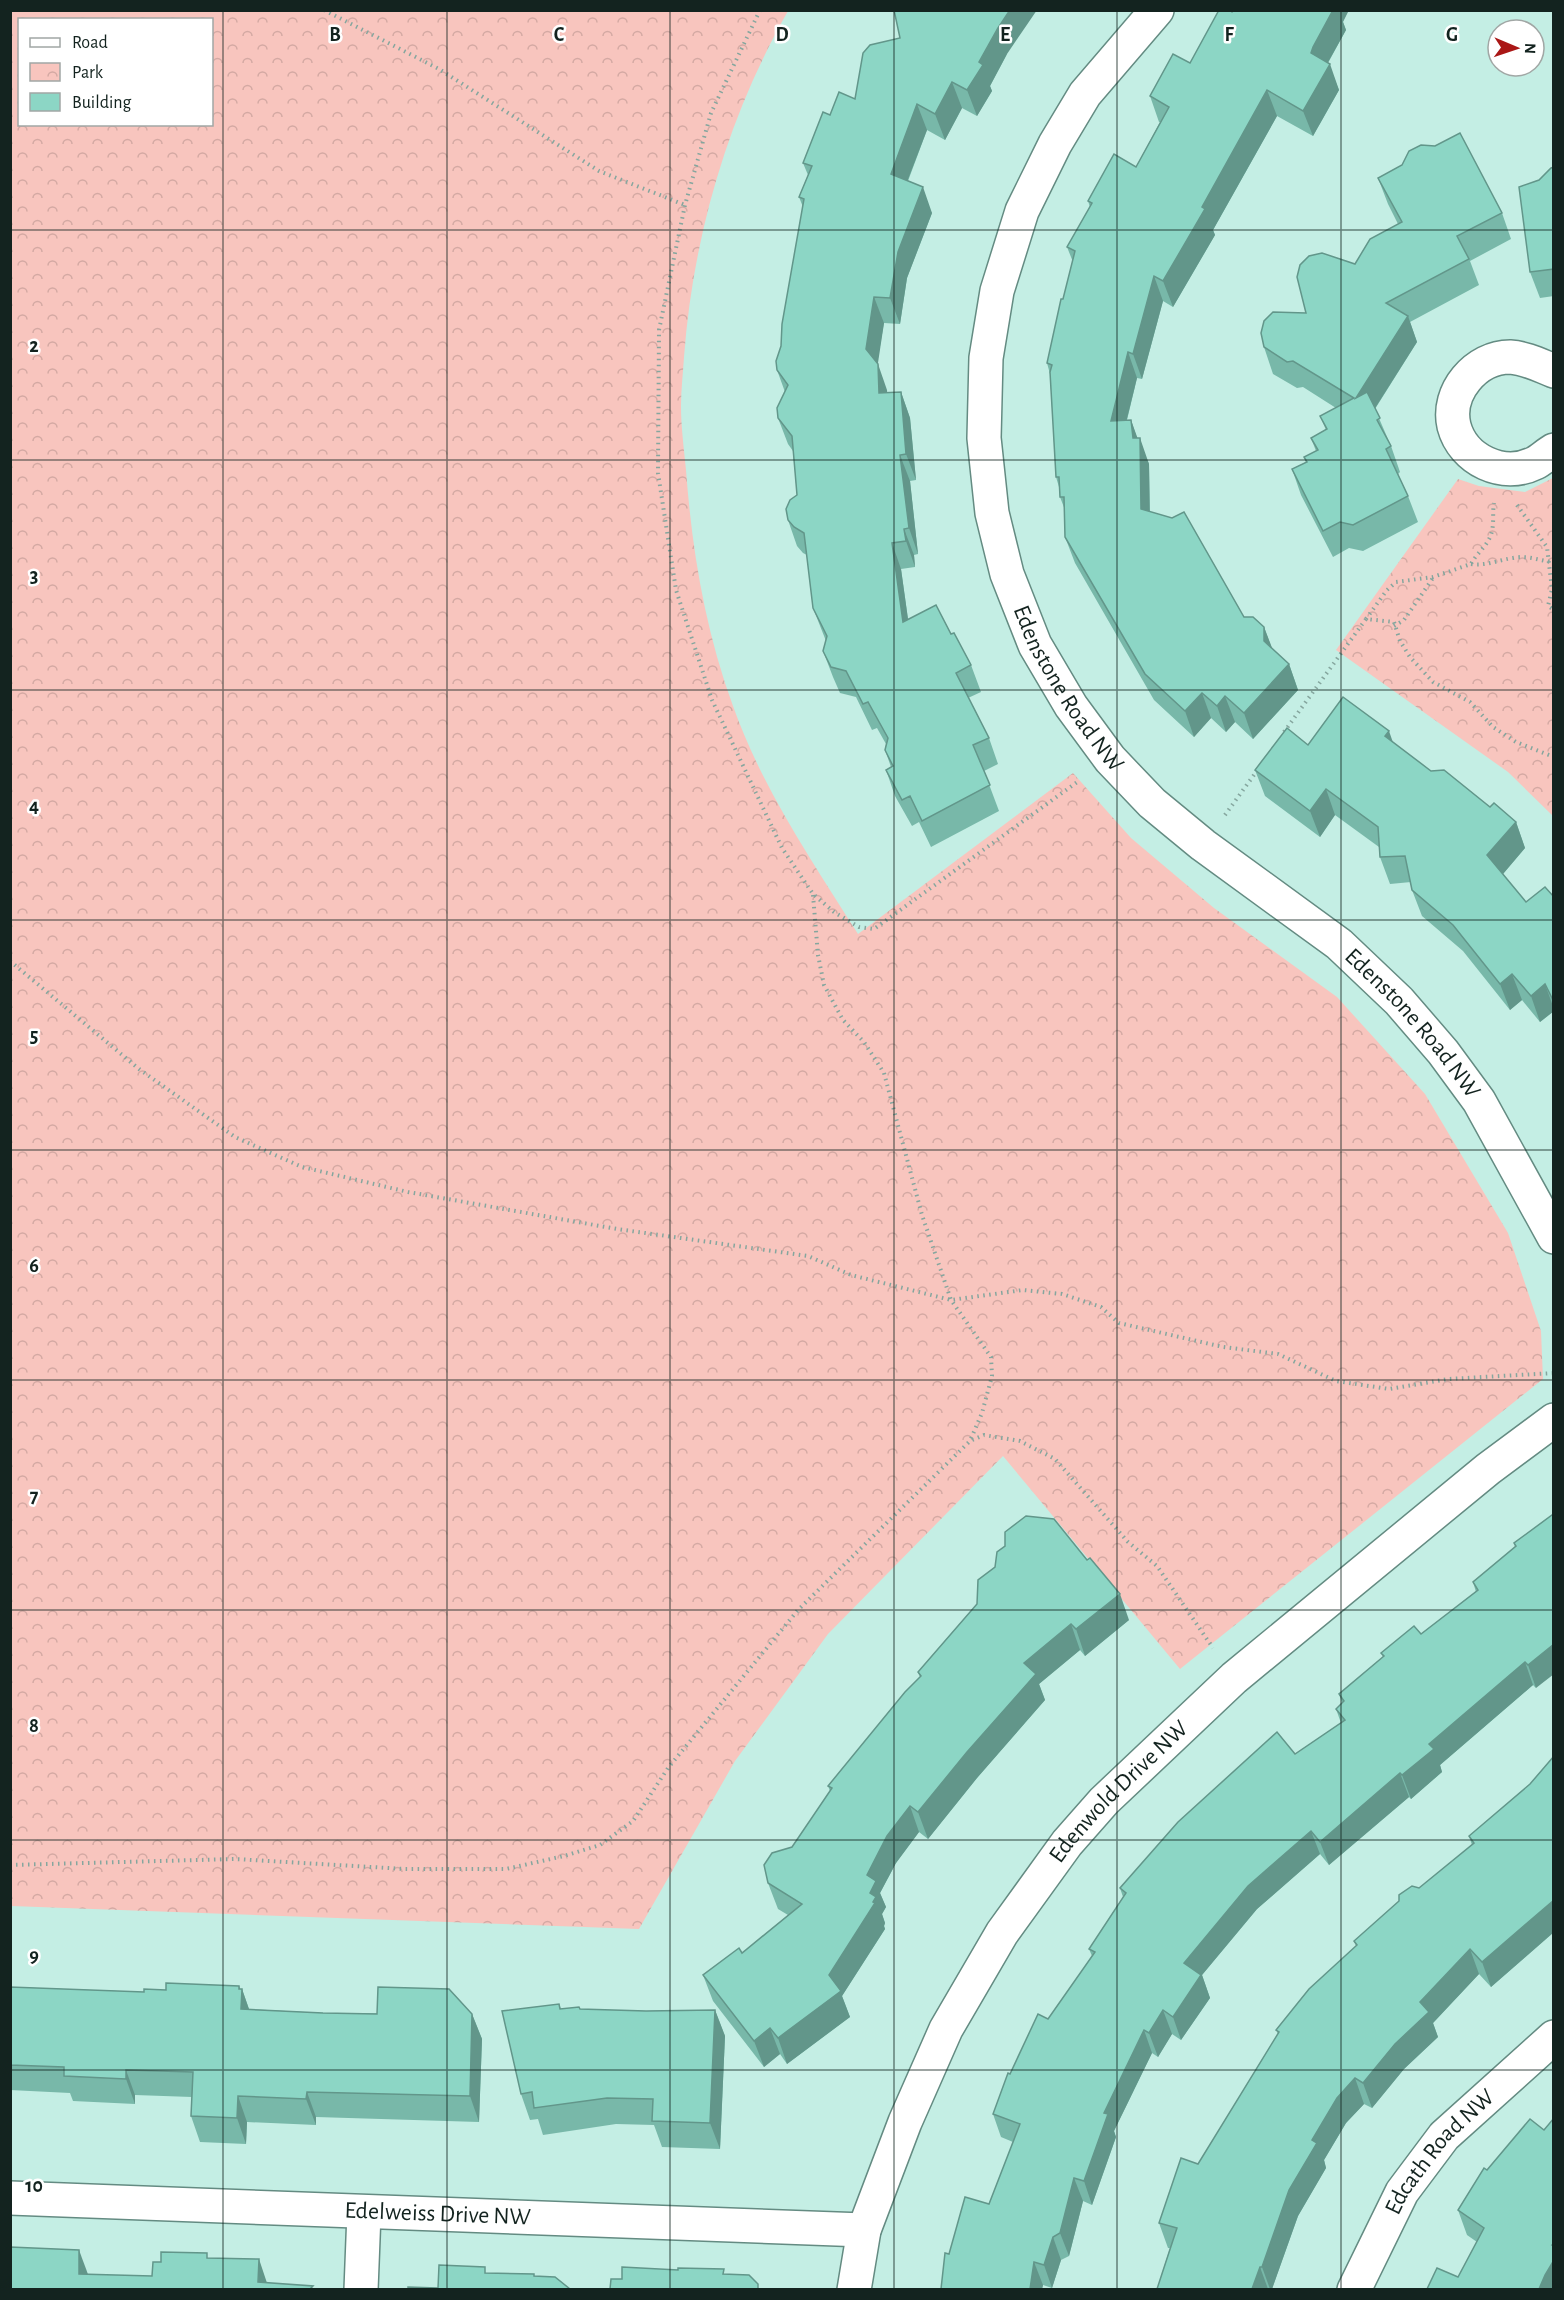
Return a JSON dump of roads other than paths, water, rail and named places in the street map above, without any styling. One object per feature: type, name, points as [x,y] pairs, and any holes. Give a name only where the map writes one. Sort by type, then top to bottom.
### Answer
[{"type":"street","name":"Edenstone Road NW","points":[[1157,10],[1085,93],[1055,144],[1022,211],[997,291],[986,358],[984,438],[992,513],[1007,574],[1035,645],[1071,706],[1110,759],[1152,803],[1203,845],[1339,944],[1399,1001],[1443,1052],[1479,1101],[1554,1238]]},
{"type":"street","points":[[1554,371],[1526,359],[1509,357],[1492,360],[1477,368],[1465,379],[1457,393],[1453,409],[1454,426],[1461,441],[1502,482],[1518,468],[1534,463],[1554,450]]},
{"type":"street","name":"Edenwold Drive NW","points":[[854,2289],[864,2230],[905,2122],[946,2029],[1002,1933],[1067,1843],[1104,1801],[1234,1678],[1488,1469],[1554,1420]]},
{"type":"street","name":"Edcath Road NW","points":[[1354,2289],[1402,2192],[1444,2136],[1554,2037]]},
{"type":"street","name":"Edelweiss Drive NW","points":[[10,2198],[864,2230]]},
{"type":"street","points":[[361,2289],[364,2212]]}]
